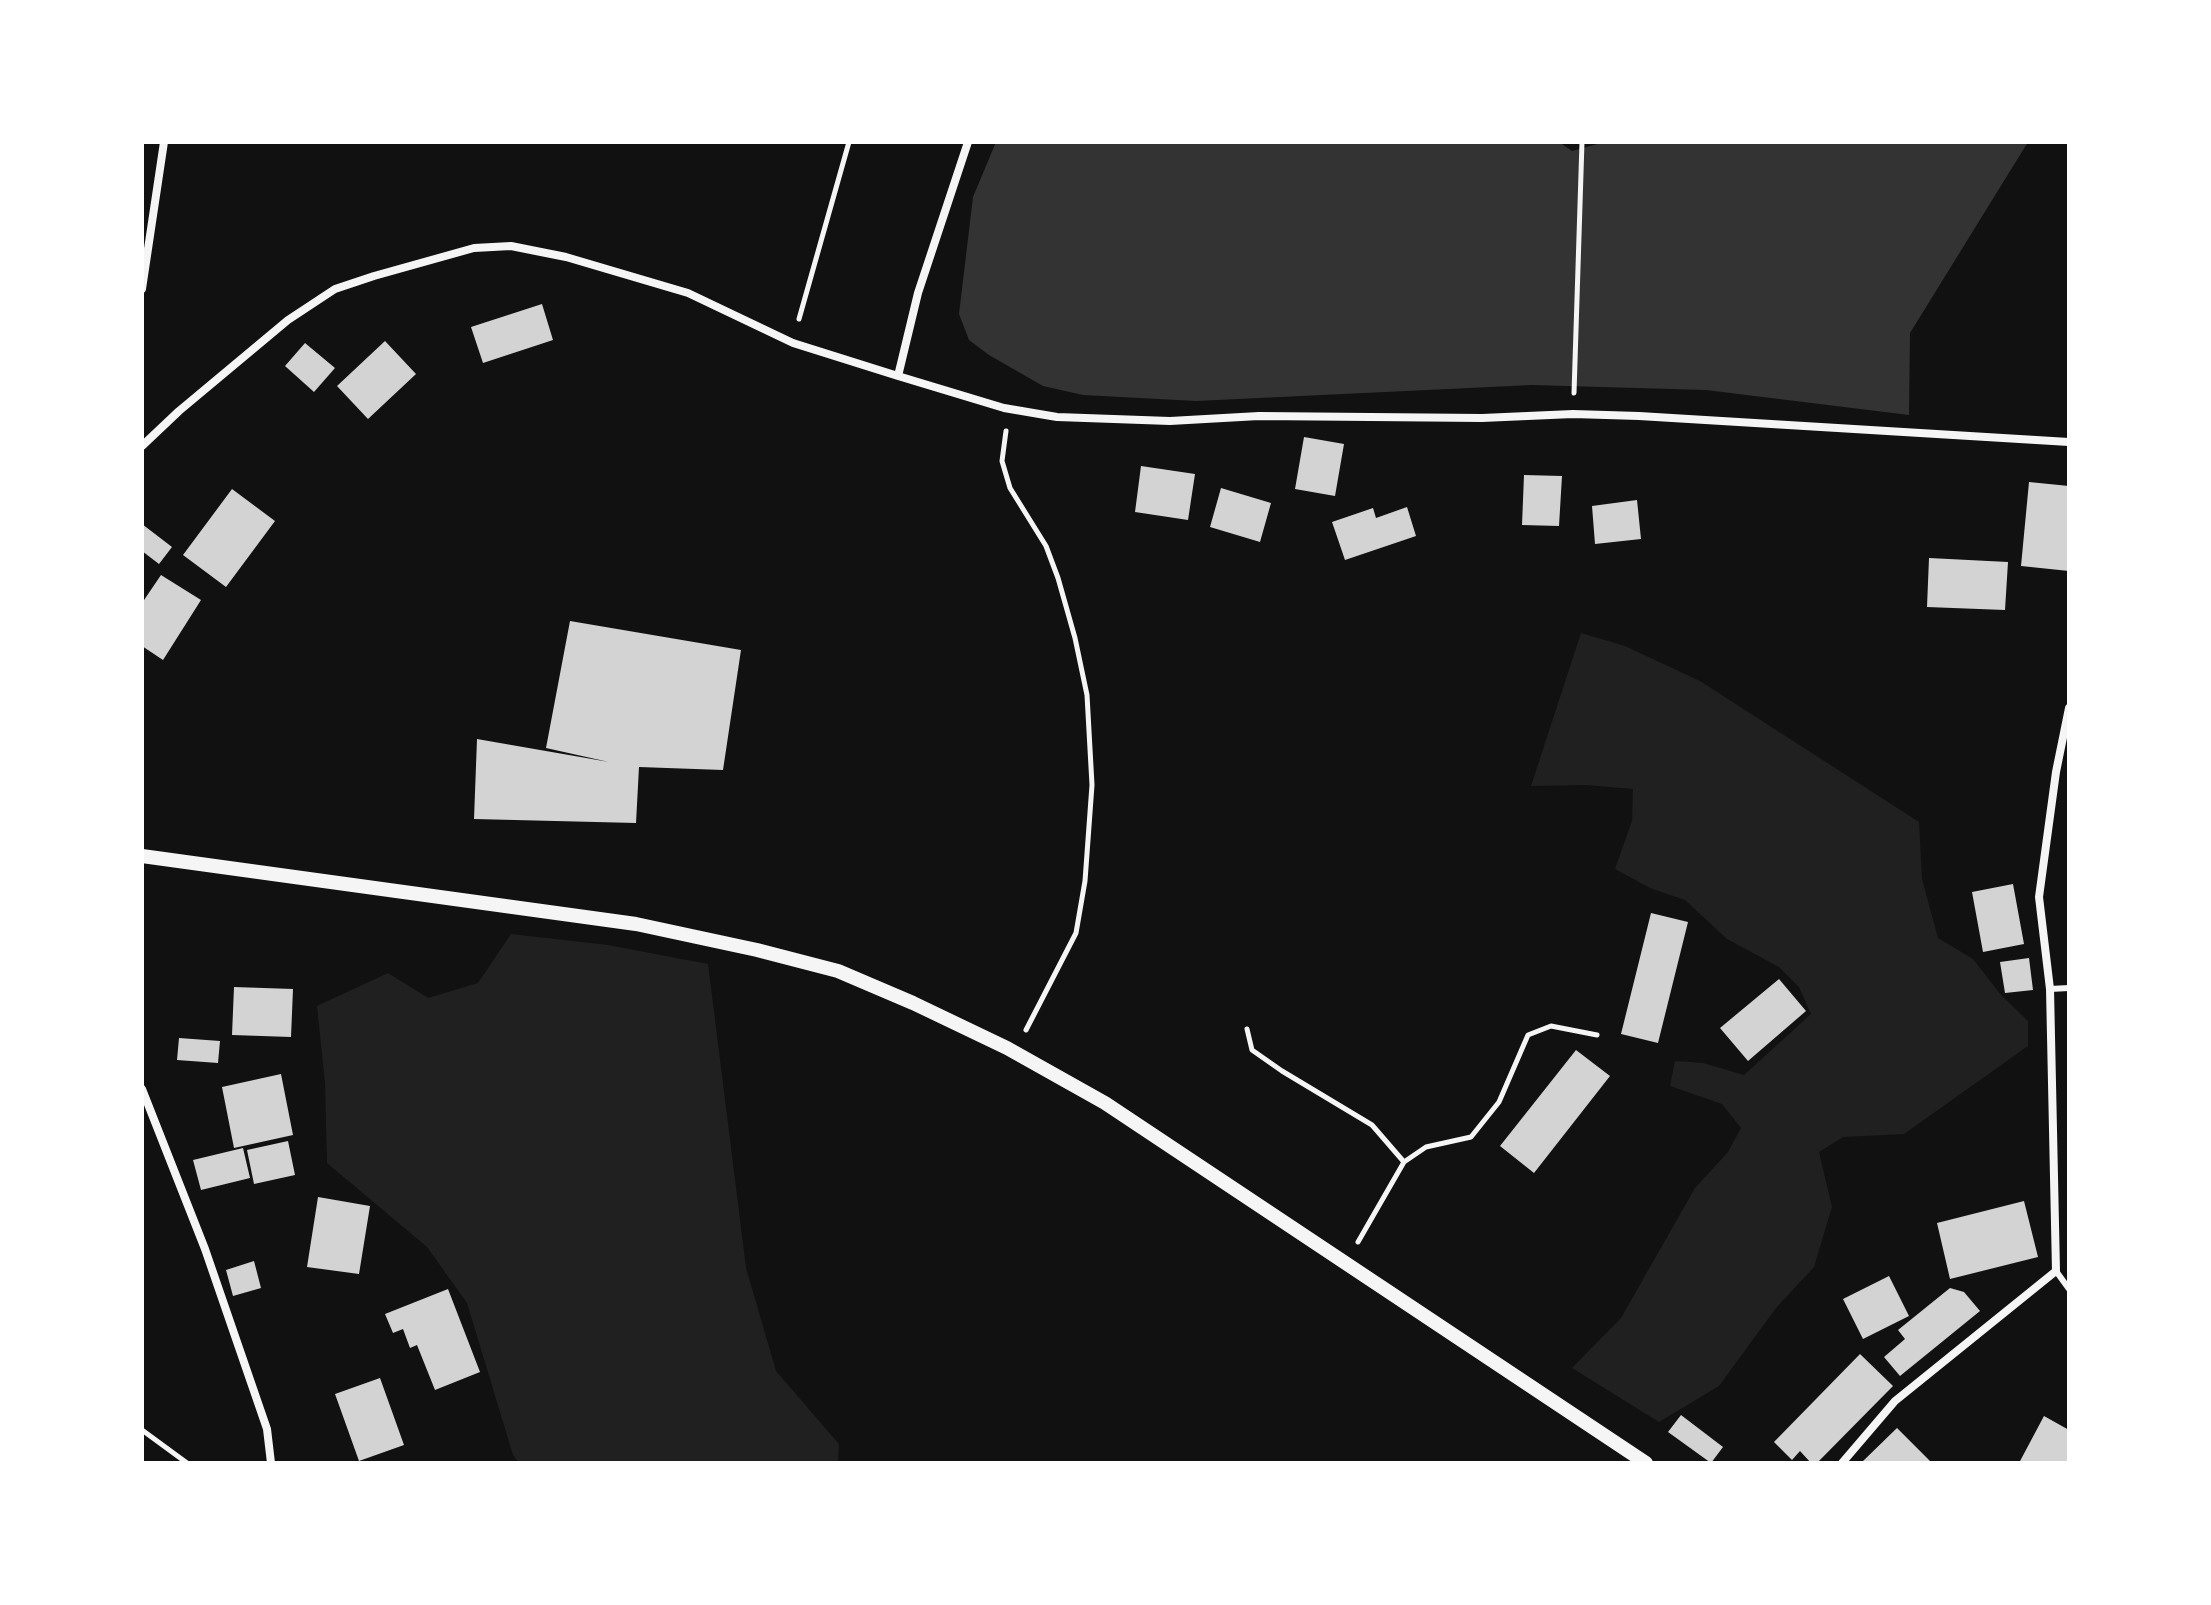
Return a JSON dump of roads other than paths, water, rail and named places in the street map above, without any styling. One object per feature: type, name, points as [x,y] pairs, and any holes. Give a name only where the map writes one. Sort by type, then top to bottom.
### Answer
[{"type":"street","points":[[142,289],[164,142]]},
{"type":"street","points":[[898,376],[918,293],[968,142]]},
{"type":"street","points":[[142,446],[288,320],[335,289],[474,248],[511,246],[566,257],[688,293],[793,343],[898,376],[1014,411],[1057,417],[1170,421],[1259,416],[1482,418],[1573,414],[2069,442]]},
{"type":"street","points":[[1842,1463],[1895,1401],[2056,1271],[2050,989],[2039,897],[2056,772],[2069,708]]},
{"type":"street","points":[[142,856],[636,924],[838,971],[1014,1052],[1105,1103],[1646,1463]]},
{"type":"street","points":[[142,1089],[211,1264],[267,1429],[271,1463]]},
{"type":"lane","points":[[2050,989],[2069,988]]},
{"type":"lane","points":[[2056,1271],[2069,1289]]}]
